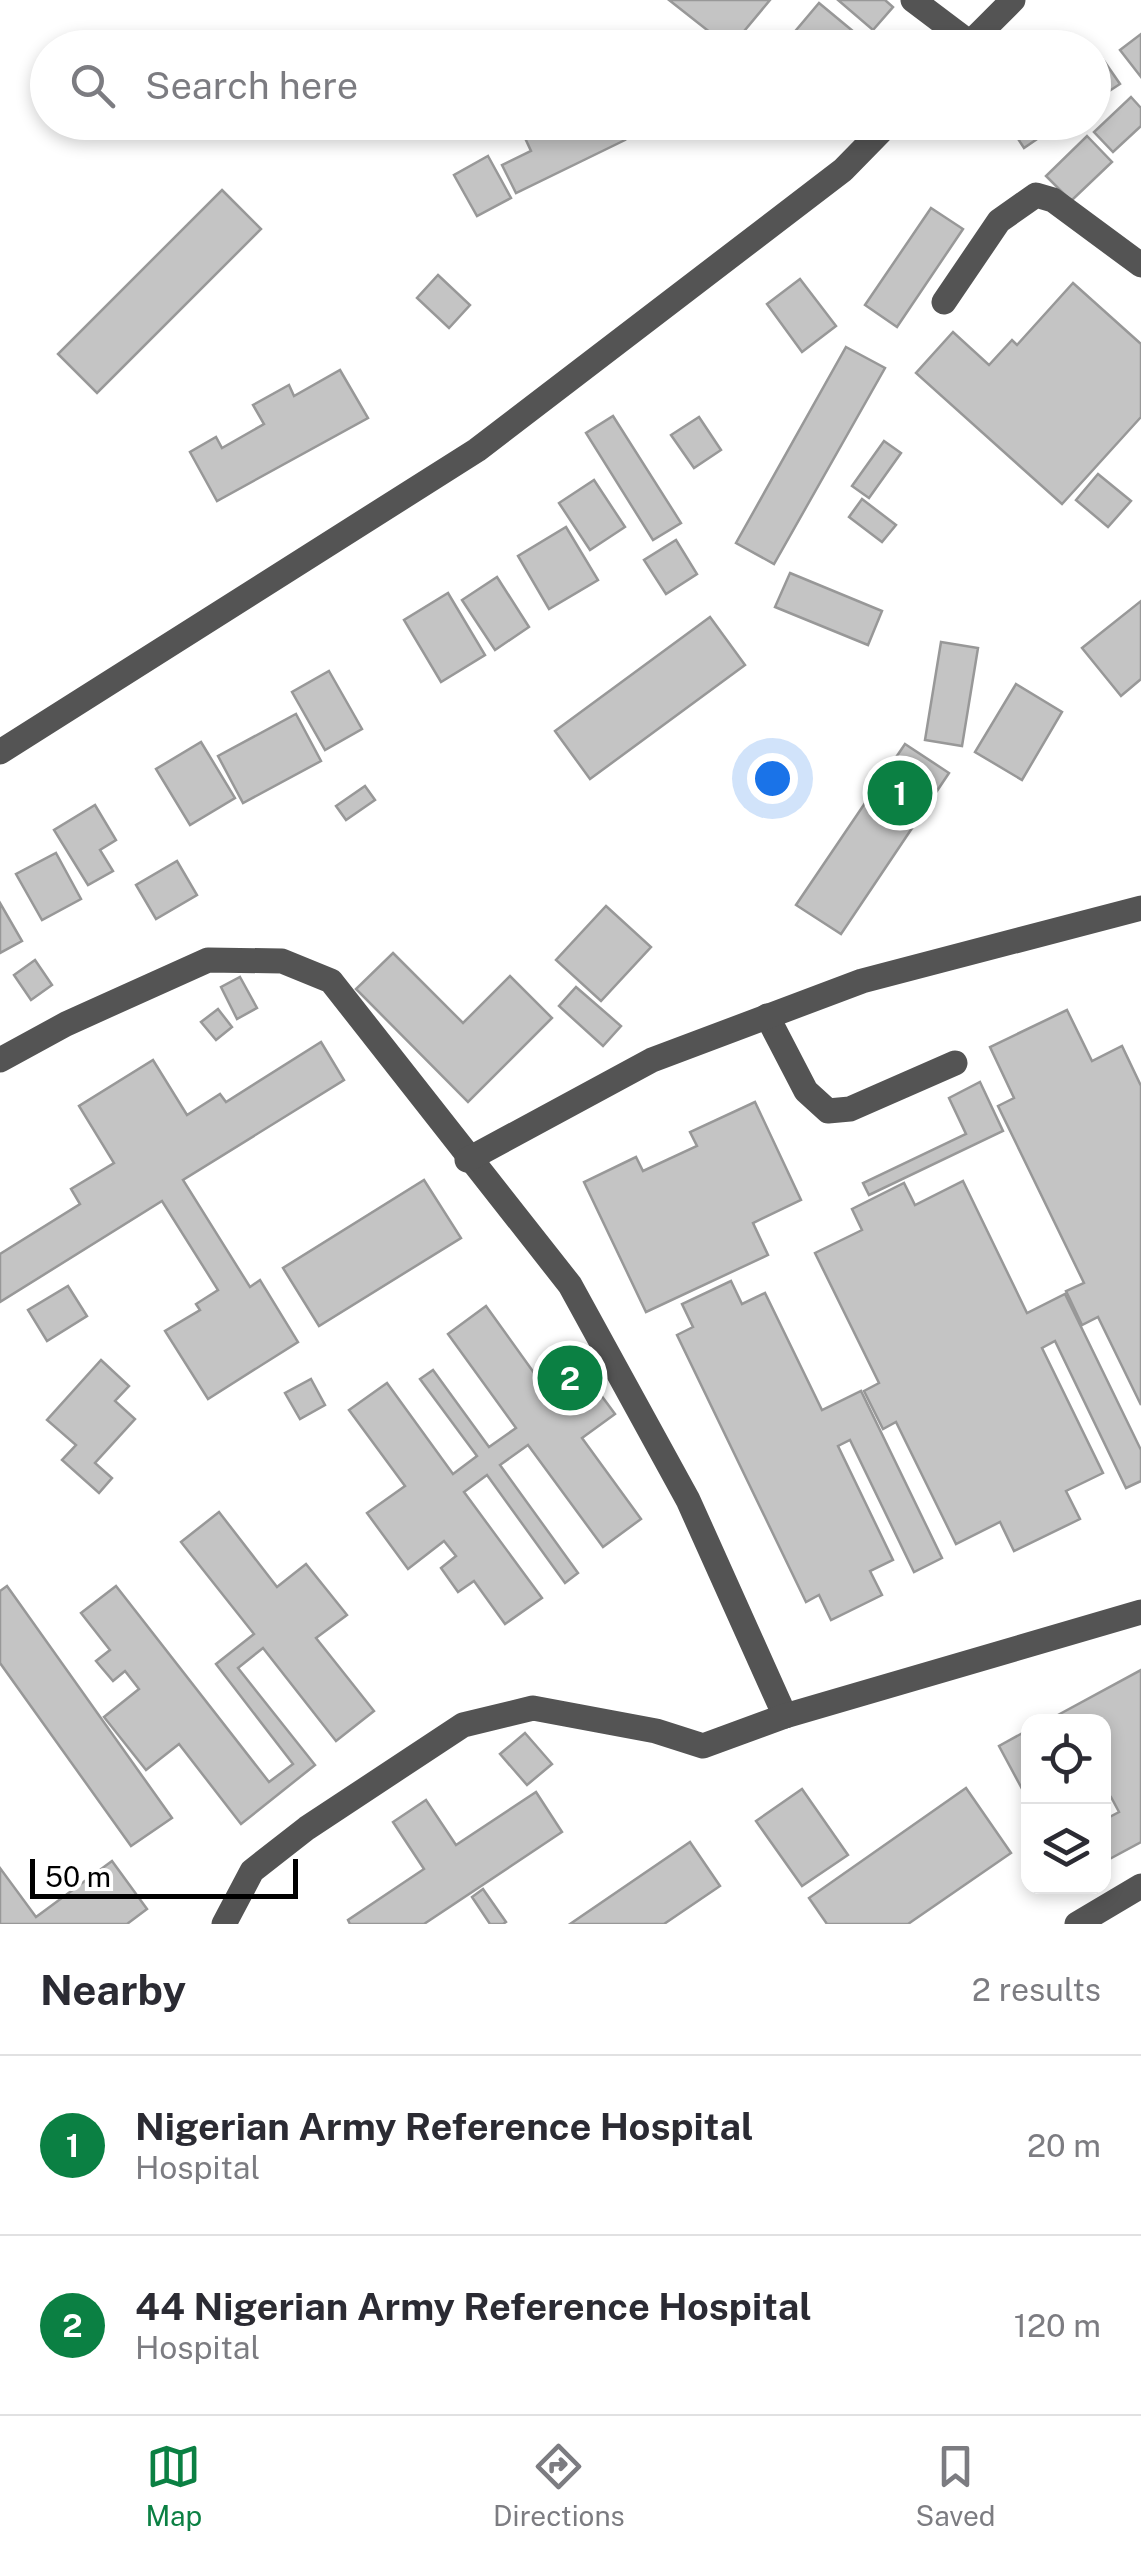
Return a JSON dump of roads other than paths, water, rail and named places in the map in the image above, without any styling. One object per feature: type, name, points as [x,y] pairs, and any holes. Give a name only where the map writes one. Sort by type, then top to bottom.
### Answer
[{"type":"street","points":[[913,0],[949,30]]},
{"type":"street","points":[[982,30],[1013,0]]},
{"type":"street","points":[[0,752],[476,450],[843,170],[872,140]]},
{"type":"street","points":[[944,302],[999,221],[1021,201],[1036,195],[1065,208],[1141,266]]},
{"type":"street","points":[[468,1160],[652,1060],[862,980],[1141,908]]},
{"type":"street","points":[[0,1060],[66,1024],[208,960],[282,961],[331,981],[570,1285],[688,1500],[785,1716]]},
{"type":"street","points":[[767,1016],[806,1091],[828,1110],[850,1110],[955,1063]]},
{"type":"street","points":[[224,1924],[252,1871],[307,1828],[463,1725],[533,1708],[656,1732],[702,1746],[785,1716],[1141,1612]]},
{"type":"street","points":[[1077,1924],[1141,1886]]},
{"type":"place","name":"Nigerian Army Reference Hospital","points":[[900,793]]},
{"type":"place","name":"44 Nigerian Army Reference Hospital","points":[[570,1378]]}]
